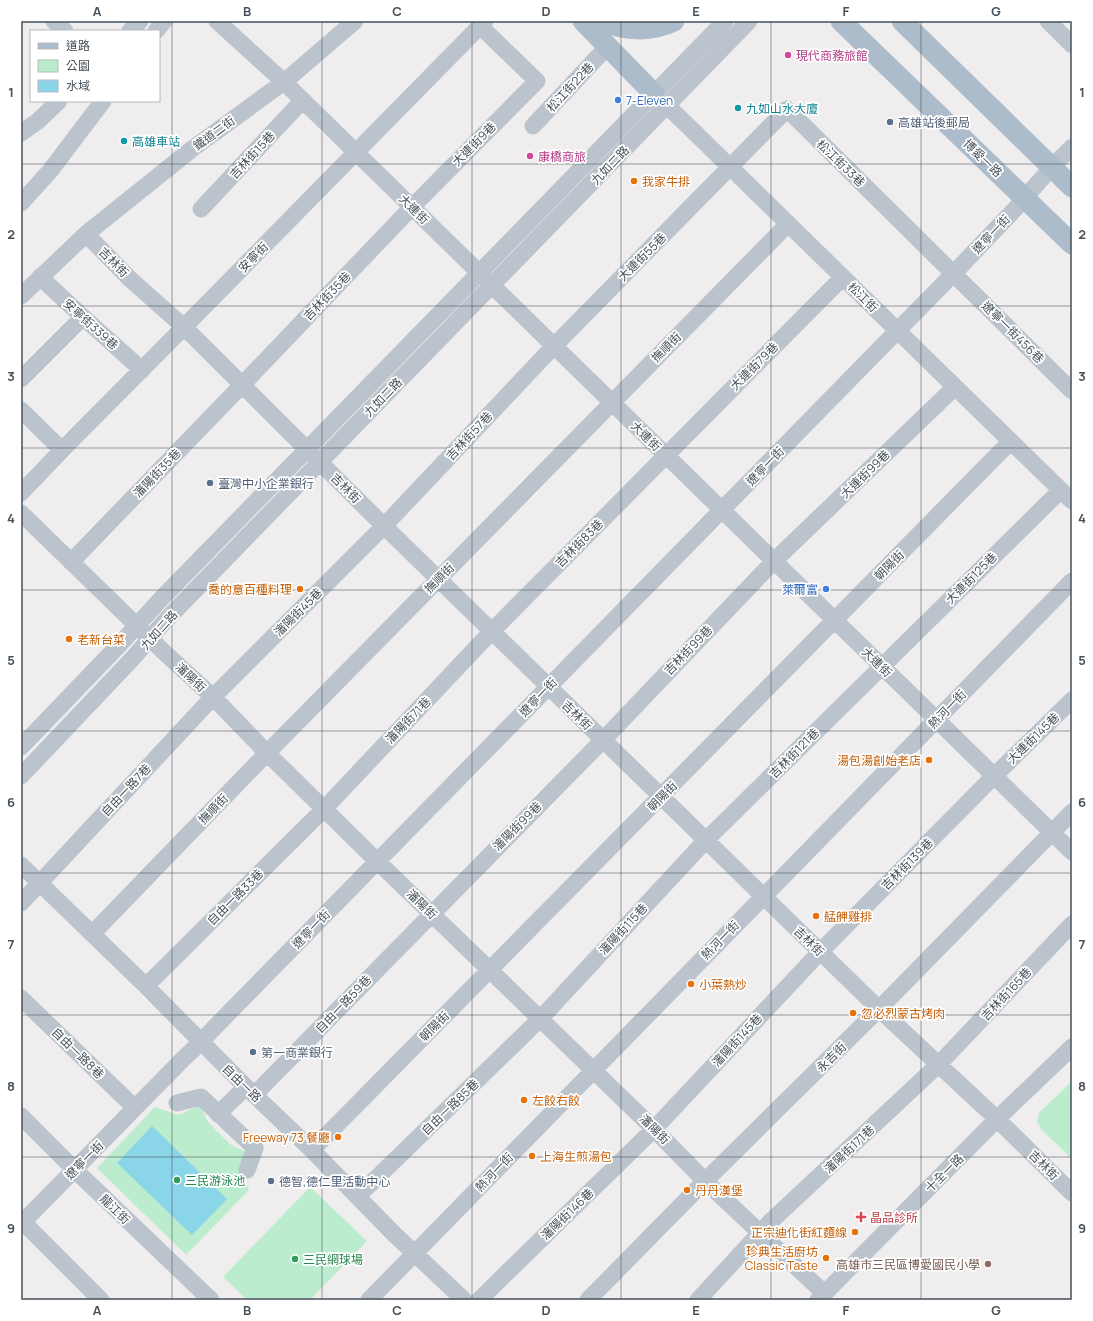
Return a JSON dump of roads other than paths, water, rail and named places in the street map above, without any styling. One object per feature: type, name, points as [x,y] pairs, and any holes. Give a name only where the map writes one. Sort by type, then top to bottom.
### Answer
[{"type":"main road","points":[[583,21],[660,100]]},
{"type":"main road","points":[[603,21],[622,28],[634,29],[659,26],[674,21]]},
{"type":"main road","name":"博愛一路","points":[[841,21],[1072,244]]},
{"type":"main road","points":[[902,21],[1072,187]]},
{"type":"street","points":[[54,21],[63,30]]},
{"type":"street","points":[[131,30],[140,21]]},
{"type":"street","points":[[157,30],[164,21]]},
{"type":"street","name":"大連街","points":[[217,21],[284,82],[1072,852]]},
{"type":"street","name":"鐵道二街","points":[[21,296],[86,234],[192,149],[284,82],[355,21]]},
{"type":"street","name":"九如二路","points":[[21,776],[150,639],[492,285],[660,100],[725,21]]},
{"type":"street","name":"九如二路","points":[[21,747],[160,600],[479,272],[660,100],[749,21]]},
{"type":"street","points":[[1048,21],[1072,45]]},
{"type":"street","name":"大連街9巷","points":[[412,207],[537,81],[483,24]]},
{"type":"street","name":"安寧街","points":[[21,494],[62,450],[483,24]]},
{"type":"street","name":"松江街22巷","points":[[533,126],[607,47]]},
{"type":"street","name":"松江街","points":[[660,100],[731,167],[1066,496]]},
{"type":"street","name":"吉林街15巷","points":[[201,209],[302,101]]},
{"type":"street","points":[[21,133],[38,121],[58,102]]},
{"type":"street","points":[[21,203],[50,171],[102,102]]},
{"type":"street","name":"松江街33巷","points":[[731,167],[787,109],[954,273]]},
{"type":"street","name":"遼寧一街","points":[[22,1222],[201,1042],[212,1029],[954,273],[1025,199],[1072,147]]},
{"type":"street","name":"大連街55巷","points":[[554,346],[731,167]]},
{"type":"street","name":"吉林街35巷","points":[[242,385],[412,207]]},
{"type":"street","name":"撫順街","points":[[92,934],[438,578],[788,224]]},
{"type":"street","name":"吉林街","points":[[86,234],[130,279],[184,327],[384,526],[763,897],[879,1009],[998,1119],[1072,1193]]},
{"type":"street","name":"遼寧一街456巷","points":[[954,273],[1072,392]]},
{"type":"street","name":"安寧街339巷","points":[[40,277],[142,370]]},
{"type":"street","name":"大連街79巷","points":[[666,455],[843,277]]},
{"type":"street","points":[[21,378],[83,317]]},
{"type":"street","name":"吉林街57巷","points":[[384,526],[554,346]]},
{"type":"street","name":"瀋陽街35巷","points":[[71,562],[242,385]]},
{"type":"street","name":"大連街99巷","points":[[774,561],[955,387]]},
{"type":"street","points":[[21,410],[62,450]]},
{"type":"street","name":"朝陽街","points":[[312,1150],[1011,441]]},
{"type":"street","name":"吉林街83巷","points":[[492,631],[666,455]]},
{"type":"street","name":"大連街125巷","points":[[882,666],[1066,496]]},
{"type":"street","name":"瀋陽街","points":[[21,513],[150,639],[213,698],[377,861],[654,1128],[821,1297]]},
{"type":"street","name":"瀋陽街45巷","points":[[213,698],[384,526]]},
{"type":"street","name":"吉林街99巷","points":[[603,740],[774,561]]},
{"type":"street","name":"熱河一街","points":[[369,1300],[1072,581]]},
{"type":"street","name":"瀋陽街71巷","points":[[324,809],[492,631]]},
{"type":"street","name":"吉林街121巷","points":[[706,840],[882,666]]},
{"type":"street","name":"自由一路7巷","points":[[40,882],[213,698]]},
{"type":"street","name":"大連街145巷","points":[[994,776],[1072,700]]},
{"type":"street","name":"瀋陽街99巷","points":[[432,913],[603,740]]},
{"type":"street","name":"吉林街139巷","points":[[820,952],[994,776]]},
{"type":"street","name":"自由一路33巷","points":[[146,986],[324,809]]},
{"type":"street","name":"永吉街","points":[[588,1300],[705,1181],[879,1009],[1072,812]]},
{"type":"street","name":"瀋陽街115巷","points":[[541,1018],[706,840]]},
{"type":"street","name":"自由一路","points":[[21,865],[146,986],[414,1253],[464,1300]]},
{"type":"street","points":[[21,903],[40,882]]},
{"type":"street","name":"自由一路59巷","points":[[218,1114],[250,1091],[432,913]]},
{"type":"street","name":"吉林街165巷","points":[[939,1064],[1072,924]]},
{"type":"street","name":"瀋陽街145巷","points":[[654,1128],[820,952]]},
{"type":"street","name":"自由一路8巷","points":[[21,998],[135,1108]]},
{"type":"street","name":"自由一路85巷","points":[[358,1196],[541,1018]]},
{"type":"street","name":"十全一路","points":[[821,1297],[998,1119],[1072,1047]]},
{"type":"street","name":"瀋陽街171巷","points":[[698,1300],[776,1217],[939,1064]]},
{"type":"street","points":[[177,1103],[201,1097],[255,1148],[247,1170]]},
{"type":"street","name":"龍江街","points":[[21,1116],[75,1170],[211,1300]]},
{"type":"street","name":"瀋陽街146巷","points":[[479,1300],[654,1128]]},
{"type":"street","points":[[22,1222],[101,1300]]},
{"type":"water","points":[[152,1126],[227,1199],[192,1235],[117,1163]]},
{"type":"place","name":"現代商務旅館","points":[[788,55]]},
{"type":"place","name":"7-Eleven","points":[[618,100]]},
{"type":"place","name":"九如山水大廈","points":[[738,108]]},
{"type":"place","name":"高雄站後郵局","points":[[890,122]]},
{"type":"place","name":"高雄車站","points":[[124,141]]},
{"type":"place","name":"康橋商旅","points":[[530,156]]},
{"type":"place","name":"我家牛排","points":[[634,181]]},
{"type":"place","name":"臺灣中小企業銀行","points":[[210,483]]},
{"type":"place","name":"喬的意百種料理","points":[[300,589]]},
{"type":"place","name":"萊爾富","points":[[826,589]]},
{"type":"place","name":"老新台菜","points":[[69,639]]},
{"type":"place","name":"湯包湯創始老店","points":[[929,760]]},
{"type":"place","name":"艋舺雞排","points":[[816,916]]},
{"type":"place","name":"小葉熱炒","points":[[691,984]]},
{"type":"place","name":"忽必烈蒙古烤肉","points":[[853,1013]]},
{"type":"place","name":"第一商業銀行","points":[[253,1052]]},
{"type":"place","name":"左餃右餃","points":[[524,1100]]},
{"type":"place","name":"Freeway 73 餐廳","points":[[338,1137]]},
{"type":"place","name":"上海生煎湯包","points":[[532,1156]]},
{"type":"place","name":"三民游泳池","points":[[177,1180]]},
{"type":"place","name":"德智,德仁里活動中心","points":[[271,1181]]},
{"type":"place","name":"丹丹漢堡","points":[[687,1190]]},
{"type":"place","name":"晶品診所","points":[[861,1217]]},
{"type":"place","name":"正宗迪化街紅麵線","points":[[855,1232]]},
{"type":"place","name":"珍典生活廚坊 Classic Taste","points":[[826,1258]]},
{"type":"place","name":"三民網球場","points":[[295,1259]]},
{"type":"place","name":"高雄市三民區博愛國民小學","points":[[988,1264]]}]
